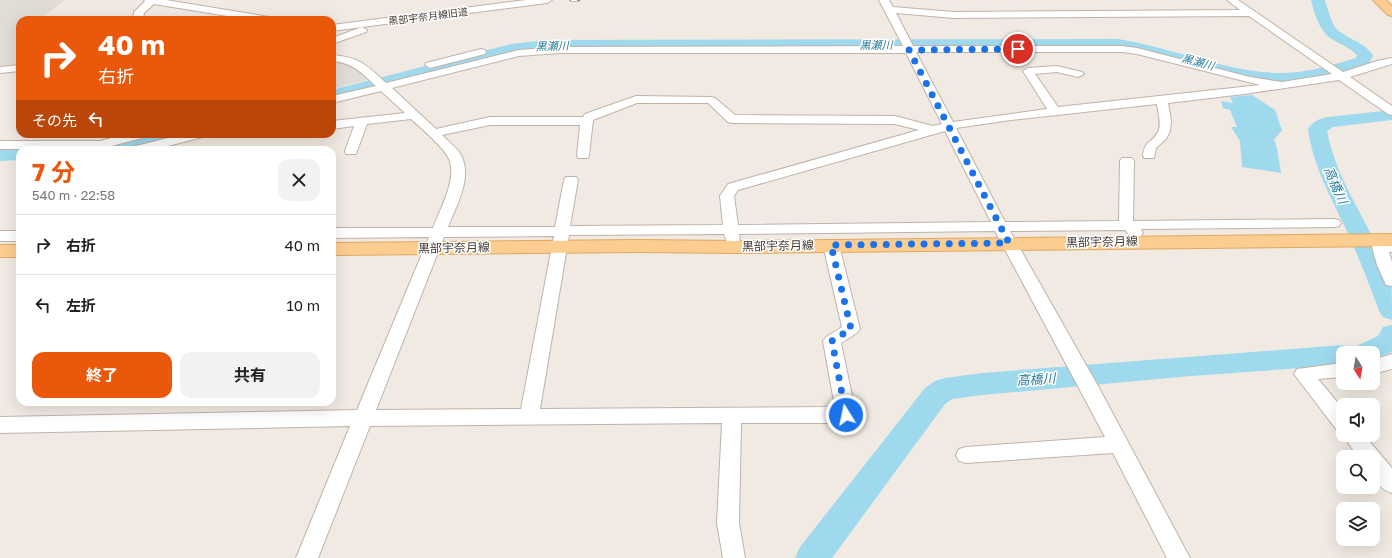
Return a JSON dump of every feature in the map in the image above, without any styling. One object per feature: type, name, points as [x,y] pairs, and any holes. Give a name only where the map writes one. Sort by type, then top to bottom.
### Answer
[{"type":"main road","points":[[1379,0],[1392,12]]},
{"type":"main road","name":"黒部宇奈月線","points":[[336,249],[434,240],[732,238],[831,245],[1392,240]]},
{"type":"main road","points":[[0,251],[16,251]]},
{"type":"street","points":[[138,16],[139,12],[151,0],[245,16]]},
{"type":"street","points":[[336,24],[379,18],[471,0]]},
{"type":"street","name":"黒部宇奈月線旧道","points":[[336,28],[547,0]]},
{"type":"street","points":[[884,0],[1000,226],[1119,444],[1179,558]]},
{"type":"street","points":[[1232,0],[1392,111]]},
{"type":"street","points":[[889,10],[954,15],[1251,13]]},
{"type":"street","points":[[389,21],[422,25]]},
{"type":"street","points":[[336,40],[367,28],[377,22]]},
{"type":"street","points":[[336,30],[352,34]]},
{"type":"street","points":[[336,99],[418,68],[525,43],[906,45],[1122,49],[1137,51],[1250,80],[1282,85]]},
{"type":"street","points":[[380,83],[532,51],[906,45]]},
{"type":"street","points":[[307,558],[456,186],[458,170],[455,156],[434,133],[380,83],[360,65],[344,59],[336,58]]},
{"type":"street","points":[[1334,223],[1000,226],[732,238],[728,196],[733,187],[948,126],[1054,111],[1162,100],[1282,85],[1338,74],[1381,62],[1392,61]]},
{"type":"street","points":[[0,70],[16,68]]},
{"type":"street","points":[[1054,111],[1028,71],[1057,69],[1078,74]]},
{"type":"street","points":[[583,155],[586,121],[589,117],[636,99],[711,100],[732,119],[895,120],[934,130]]},
{"type":"street","points":[[1149,155],[1150,147],[1162,137],[1166,129],[1162,100]]},
{"type":"street","points":[[336,124],[414,115]]},
{"type":"street","points":[[351,150],[362,121]]},
{"type":"street","points":[[434,133],[490,121],[586,121]]},
{"type":"street","points":[[0,145],[100,145],[149,138]]},
{"type":"street","points":[[129,146],[137,139]]},
{"type":"street","points":[[1127,161],[1126,221],[1144,242]]},
{"type":"street","points":[[529,417],[571,180]]},
{"type":"street","points":[[336,233],[434,240]]},
{"type":"street","points":[[0,236],[16,236]]},
{"type":"street","points":[[0,426],[363,418],[846,415],[832,341],[851,329],[831,245]]},
{"type":"street","points":[[1392,247],[1380,247],[1385,265],[1392,281]]},
{"type":"street","points":[[1380,366],[1392,361]]},
{"type":"street","points":[[1336,371],[1303,374],[1336,414]]},
{"type":"street","points":[[732,415],[728,523],[734,558]]},
{"type":"street","points":[[1358,442],[1365,450]]},
{"type":"street","points":[[966,455],[1119,444]]},
{"type":"street","points":[[1380,469],[1392,484]]},
{"type":"shaded area","points":[[0,0],[65,0],[44,16],[16,16],[16,66],[0,68]]},
{"type":"shaded area","points":[[336,61],[344,62],[355,68],[368,80],[336,88]]},
{"type":"water","points":[[1252,95],[1275,110],[1282,130],[1274,140],[1277,148],[1281,173],[1242,167],[1240,141],[1231,127],[1237,127],[1230,110],[1223,108],[1221,101],[1233,103],[1230,97]]},
{"type":"waterway","name":"黒瀬川","points":[[336,94],[511,49],[547,45],[1118,44],[1155,51],[1245,74],[1277,78],[1289,78],[1314,74],[1363,61],[1365,55],[1362,51],[1329,29],[1323,17],[1318,0]]},
{"type":"waterway","name":"高橋川","points":[[1392,115],[1328,122],[1317,129],[1319,142],[1327,168],[1357,229],[1392,311]]},
{"type":"waterway","name":"黒瀬川","points":[[116,146],[152,138]]},
{"type":"waterway","name":"黒瀬川","points":[[0,155],[16,154]]},
{"type":"waterway","name":"高橋川","points":[[1380,346],[1390,342],[1392,334]]},
{"type":"waterway","name":"高橋川","points":[[812,558],[935,396],[945,389],[982,384],[1191,366],[1336,356]]},
{"type":"railway","points":[[571,0],[579,0]]},
{"type":"route","points":[[846,415],[832,341],[851,329],[831,245],[1009,243],[909,50],[1018,49]]}]
